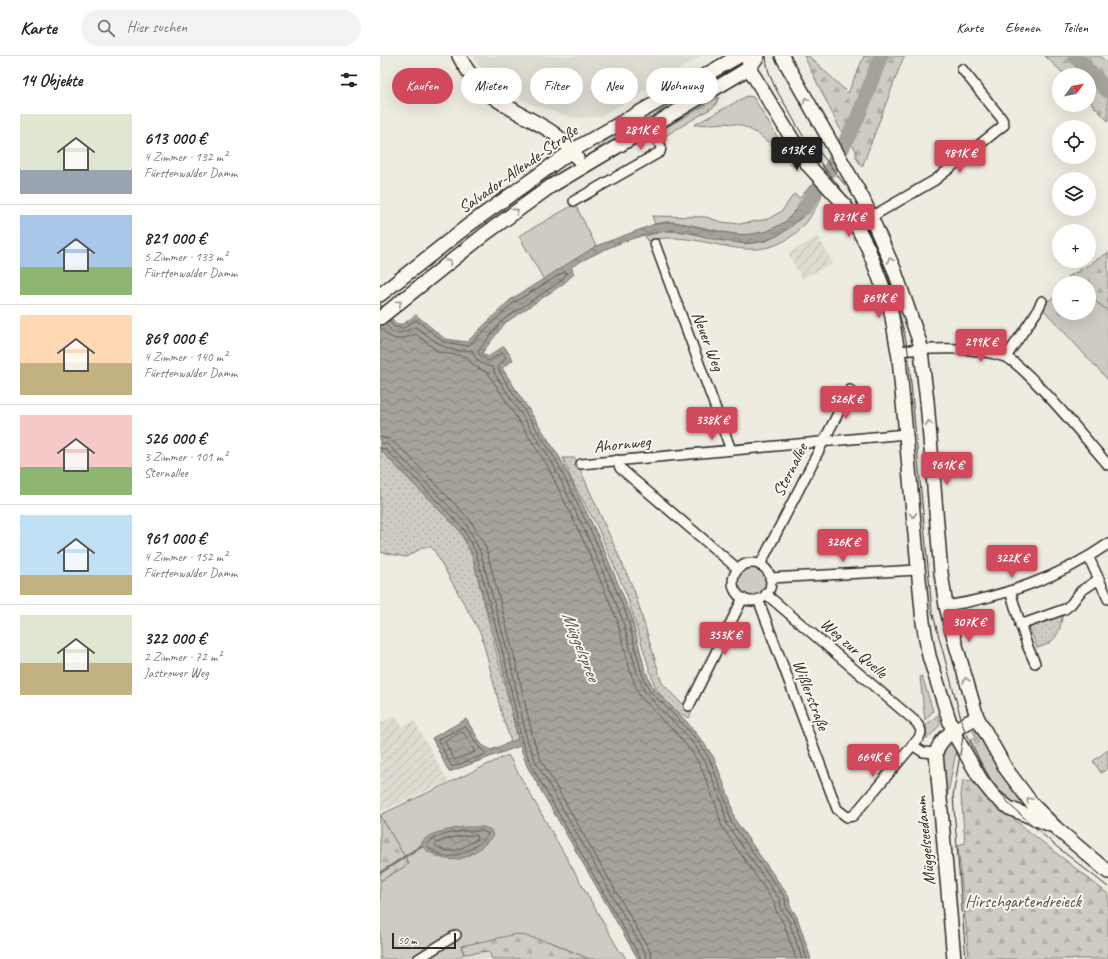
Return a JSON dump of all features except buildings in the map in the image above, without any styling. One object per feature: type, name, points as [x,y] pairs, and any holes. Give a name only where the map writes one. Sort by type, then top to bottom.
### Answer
[{"type":"main road","points":[[459,56],[472,77],[496,99],[552,131],[572,150],[582,166]]},
{"type":"main road","name":"Salvador-Allende-Straße","points":[[380,295],[470,224],[572,150],[738,56]]},
{"type":"main road","name":"Salvador-Allende-Straße","points":[[380,318],[490,229],[551,186],[582,166],[651,128],[758,56]]},
{"type":"main road","points":[[782,56],[871,217],[906,300],[921,349],[941,573],[946,606],[977,717],[1006,769],[1033,805],[1056,828],[1108,872]]},
{"type":"main road","points":[[748,62],[798,150],[817,176],[845,206],[854,219],[868,248],[890,306],[898,352],[923,622],[929,656],[953,732],[981,780],[999,800],[1017,812],[1056,828]]},
{"type":"main road","points":[[936,753],[941,741],[977,717]]},
{"type":"main road","name":"Müggelseedamm","points":[[936,753],[954,959]]},
{"type":"street","points":[[871,217],[935,180],[1004,126],[1002,119],[962,68]]},
{"type":"street","points":[[574,201],[660,152],[661,147],[651,128]]},
{"type":"street","name":"Neuer Weg","points":[[655,244],[731,450]]},
{"type":"street","points":[[1006,357],[1042,301]]},
{"type":"street","points":[[898,352],[932,348],[965,350],[1006,357],[1027,373],[1108,465]]},
{"type":"street","name":"Sternallee","points":[[760,565],[850,390]]},
{"type":"street","name":"Ahornweg","points":[[581,464],[906,434]]},
{"type":"street","points":[[617,460],[620,468],[738,569]]},
{"type":"street","points":[[946,606],[1010,591],[1089,558],[1108,544]]},
{"type":"street","points":[[1089,558],[1108,599]]},
{"type":"street","points":[[745,564],[760,565],[766,570],[770,578],[770,586],[766,594],[758,599],[748,600],[743,598],[735,590],[733,585],[735,574],[738,569],[745,564]]},
{"type":"street","points":[[770,578],[918,570]]},
{"type":"street","points":[[1020,625],[1065,609],[1081,591],[1099,579]]},
{"type":"street","points":[[1010,591],[1027,645],[1036,663]]},
{"type":"street","name":"Weg zur Quelle","points":[[766,594],[916,722],[920,728]]},
{"type":"street","points":[[689,706],[743,598]]},
{"type":"street","name":"Wißlerstraße","points":[[758,599],[837,809],[841,814],[847,817],[853,816],[858,812],[921,735],[920,728]]},
{"type":"street","points":[[912,745],[923,752],[936,753]]},
{"type":"street","points":[[418,959],[456,935]]},
{"type":"shaded area","points":[[474,56],[701,56],[681,68],[646,68],[646,89],[638,94],[638,68],[591,68],[591,104],[622,104],[602,116],[582,118],[562,115],[532,104],[583,104],[583,68],[530,68],[530,103],[522,99],[522,68],[482,68]]},
{"type":"shaded area","points":[[818,237],[833,263],[802,279],[788,253]]},
{"type":"shaded area","points":[[395,715],[402,727],[414,721],[448,781],[380,812],[380,724]]},
{"type":"shaded area","points":[[489,951],[492,959],[455,959],[464,954]]},
{"type":"green space","points":[[804,56],[809,56],[848,93],[864,56],[905,56],[862,167],[856,157],[856,150],[843,135]]},
{"type":"green space","points":[[1045,56],[1100,56],[1108,64],[1108,121],[1096,108],[1096,68],[1058,68]]},
{"type":"green space","points":[[728,68],[732,74],[718,82],[718,74]]},
{"type":"green space","points":[[747,96],[753,97],[798,171],[761,136],[743,126],[724,123],[694,125]]},
{"type":"green space","points":[[667,104],[680,104],[600,150],[598,145]]},
{"type":"green space","points":[[707,104],[716,104],[715,106],[662,138],[662,130]]},
{"type":"green space","points":[[810,186],[814,190],[797,211],[785,222],[772,230],[758,234],[744,235],[671,222],[655,224],[652,216],[706,217],[721,222],[740,224],[768,219],[782,211],[794,194],[800,198]]},
{"type":"green space","points":[[819,194],[822,197],[806,223],[787,239],[768,247],[749,249],[689,239],[668,238],[647,241],[645,236],[666,231],[684,232],[745,244],[767,241],[803,217]]},
{"type":"green space","points":[[575,204],[596,246],[544,280],[519,236]]},
{"type":"green space","points":[[1108,253],[1108,311],[1096,302],[1096,276],[1070,276],[1083,268],[1096,268],[1096,260]]},
{"type":"green space","points":[[1052,298],[1052,319],[1044,310],[1046,302]]},
{"type":"green space","points":[[1096,302],[1108,311],[1108,380],[1053,320],[1096,320]]},
{"type":"green space","points":[[380,450],[460,531],[472,555],[518,739],[511,742],[502,715],[481,634],[434,550],[431,547],[424,547],[406,557],[380,552]]},
{"type":"green space","points":[[563,458],[575,458],[634,590],[662,683],[679,701],[693,709],[689,718],[668,704],[660,695],[654,684],[627,596],[597,526],[572,481]]},
{"type":"green space","points":[[752,566],[758,567],[766,575],[766,587],[758,595],[752,596],[746,595],[738,587],[737,581],[738,575],[746,567]]},
{"type":"green space","points":[[1063,613],[1059,631],[1056,636],[1049,643],[1037,648],[1029,626]]},
{"type":"green space","points":[[922,676],[933,711],[925,720],[920,677]]},
{"type":"green space","points":[[938,715],[940,725],[927,738],[926,725]]},
{"type":"green space","points":[[976,730],[1001,774],[1031,813],[1006,803],[968,752],[969,742],[974,737],[977,744],[979,743],[973,731]]},
{"type":"green space","points":[[952,744],[957,747],[947,798],[951,849],[948,855],[942,757],[944,748]]},
{"type":"green space","points":[[1108,750],[1108,768],[1101,773],[1093,761]]},
{"type":"green space","points":[[508,755],[620,952],[622,952],[626,959],[589,959],[551,942],[461,947],[464,954],[455,959],[380,959],[380,881],[409,864],[380,815]]},
{"type":"green space","name":"Hirschgartendreieck","points":[[963,780],[974,781],[1002,810],[1108,894],[1108,959],[969,959],[958,845],[965,843],[961,795]]},
{"type":"green space","points":[[380,815],[409,864],[380,881]]},
{"type":"green space","points":[[517,934],[550,942],[589,959],[492,959],[489,951],[464,954],[461,946]]},
{"type":"water","name":"Müggelspree","points":[[814,190],[819,194],[797,221],[775,237],[762,241],[748,243],[732,242],[683,232],[665,231],[641,236],[616,244],[593,255],[571,267],[574,274],[563,284],[505,323],[482,353],[488,357],[504,346],[513,360],[502,368],[560,458],[600,540],[631,615],[645,670],[653,688],[687,722],[714,758],[730,800],[735,820],[789,897],[790,906],[797,917],[811,959],[638,959],[527,766],[520,746],[449,772],[432,738],[466,719],[482,745],[491,750],[518,739],[501,662],[472,555],[460,531],[380,450],[380,303],[396,324],[403,324],[416,315],[445,339],[467,342],[510,300],[596,246],[655,224],[671,222],[738,235],[768,231],[785,222]]},
{"type":"water","points":[[463,827],[484,827],[491,830],[493,836],[476,851],[459,859],[450,860],[441,858],[421,846],[423,841],[438,832]]},
{"type":"waterway","points":[[804,208],[826,176],[851,131],[881,56]]},
{"type":"waterway","points":[[1075,56],[1108,91]]},
{"type":"waterway","points":[[380,873],[421,846]]},
{"type":"tram line","points":[[766,56],[768,70],[773,82],[799,129],[812,151],[853,205],[866,227],[882,261],[900,315],[908,351],[932,611],[963,726],[980,761],[994,785],[1012,807],[1057,847],[1108,887]]},
{"type":"tram line","points":[[818,150],[845,185]]},
{"type":"tram line","points":[[964,731],[953,796],[966,959]]}]
